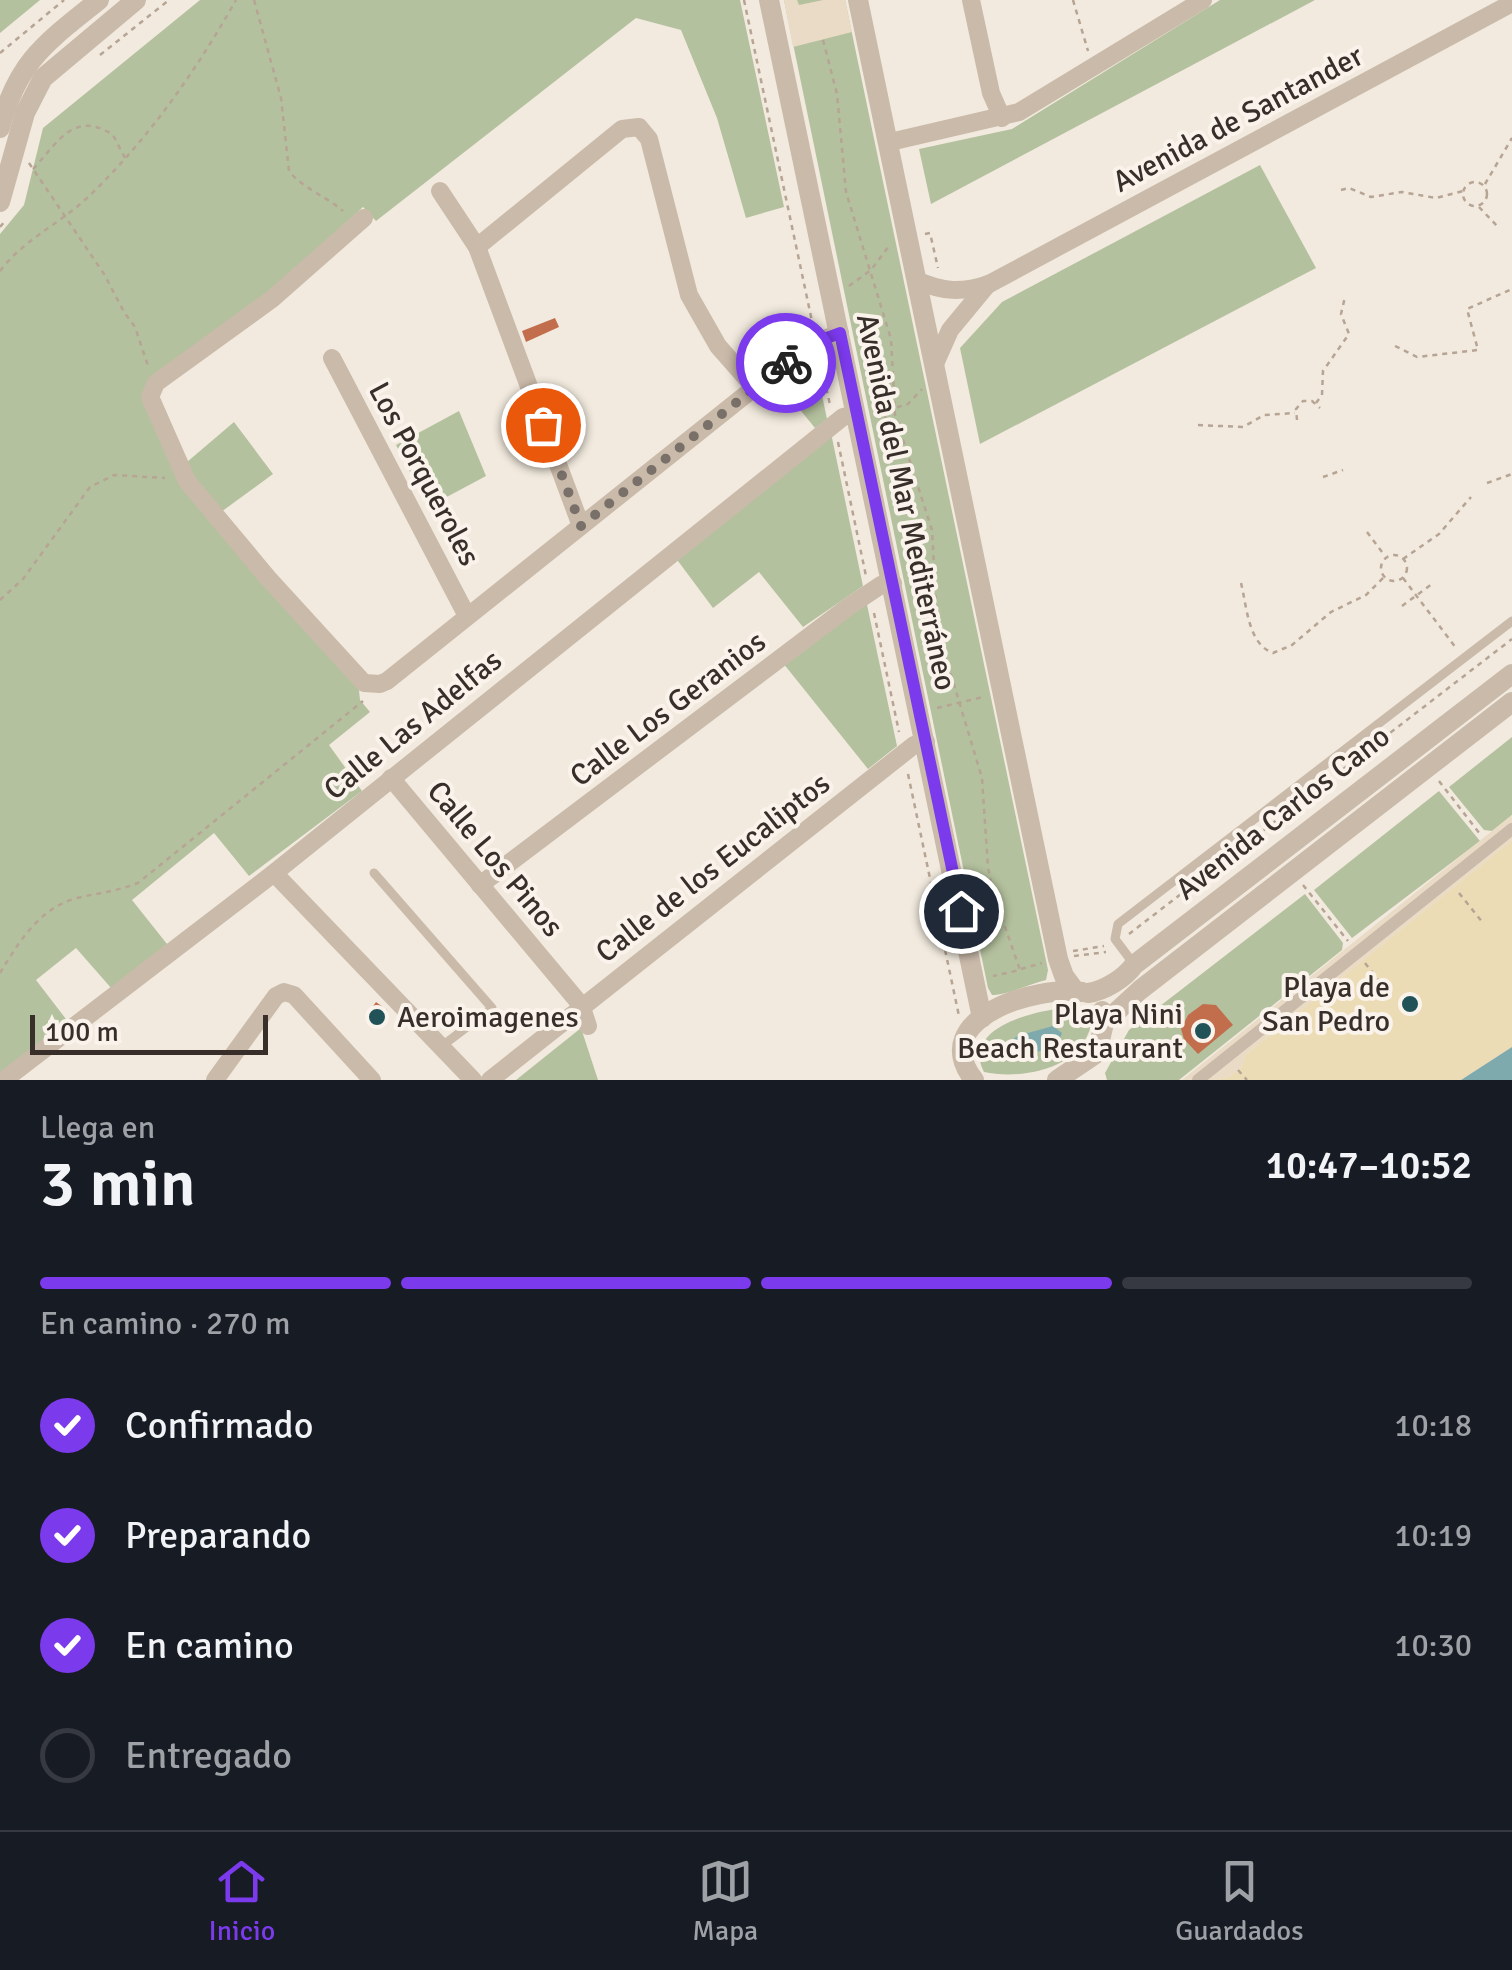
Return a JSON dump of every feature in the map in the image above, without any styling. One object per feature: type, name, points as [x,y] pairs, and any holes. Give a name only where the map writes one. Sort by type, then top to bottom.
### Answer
[{"type":"street","points":[[3,193],[25,112],[43,78],[136,0]]},
{"type":"street","name":"Avenida del Mar Mediterráneo","points":[[769,0],[982,1018]]},
{"type":"street","name":"Avenida del Mar Mediterráneo","points":[[858,0],[1058,956],[1064,976],[1102,1011],[1104,1022]]},
{"type":"street","points":[[971,0],[991,92],[1002,118]]},
{"type":"street","points":[[890,142],[1019,112],[1094,68],[1176,7],[1203,0]]},
{"type":"street","points":[[0,128],[21,71],[93,2]]},
{"type":"street","name":"Avenida de Santander","points":[[942,291],[988,284],[1512,2]]},
{"type":"street","points":[[477,247],[622,130],[638,127],[649,140],[681,272],[699,317],[754,388]]},
{"type":"street","points":[[440,191],[477,247],[581,526]]},
{"type":"street","points":[[359,222],[272,299],[153,387],[152,402],[187,481],[292,604],[364,683],[372,685],[387,681],[511,585],[754,388],[816,342],[840,333]]},
{"type":"street","points":[[916,280],[942,291]]},
{"type":"street","name":"Avenida de Santander","points":[[935,372],[950,330],[988,284]]},
{"type":"street","name":"Los Porqueroles","points":[[332,358],[467,616]]},
{"type":"street","name":"Calle Las Adelfas","points":[[4,1080],[274,872],[834,425],[856,414]]},
{"type":"street","name":"Calle Los Geranios","points":[[480,885],[869,592],[892,582]]},
{"type":"street","name":"Avenida Carlos Cano","points":[[982,1018],[1034,993],[1056,989],[1096,992],[1512,674]]},
{"type":"street","name":"Avenida Carlos Cano","points":[[1057,1080],[1096,1053],[1104,1022],[1140,990],[1512,702]]},
{"type":"street","name":"Calle de los Eucaliptos","points":[[490,1080],[914,745],[926,742]]},
{"type":"street","name":"Calle Los Pinos","points":[[391,778],[581,1005],[588,1026]]},
{"type":"street","points":[[1198,1080],[1512,829]]},
{"type":"street","points":[[274,872],[473,1080]]},
{"type":"street","points":[[216,1080],[276,996],[284,992],[294,995],[372,1080]]},
{"type":"street","points":[[974,1080],[963,1050],[972,1026],[982,1018]]},
{"type":"lane","points":[[1131,969],[1117,943],[1114,931],[1118,924],[1512,621]]},
{"type":"lane","points":[[374,873],[492,1008],[441,1047]]},
{"type":"path","points":[[0,53],[64,0]]},
{"type":"path","points":[[94,61],[170,0]]},
{"type":"path","points":[[0,270],[16,250],[65,219],[125,162],[180,88],[236,0]]},
{"type":"path","points":[[254,0],[281,98],[289,171],[359,222]]},
{"type":"path","points":[[744,0],[959,1018]]},
{"type":"path","points":[[1073,0],[1094,68]]},
{"type":"path","points":[[823,40],[838,94],[846,192],[891,339],[898,431],[932,530],[940,633],[964,727],[982,778],[991,882],[1020,970]]},
{"type":"path","points":[[3,193],[33,169],[68,130],[80,126],[93,126],[113,135],[120,143],[125,162]]},
{"type":"path","points":[[1483,186],[1512,138]]},
{"type":"path","points":[[28,162],[87,247],[135,327],[153,387]]},
{"type":"path","points":[[1341,190],[1349,188],[1371,197],[1402,192],[1436,198],[1463,191],[1469,183],[1483,186]]},
{"type":"path","points":[[1478,206],[1487,195],[1483,186]]},
{"type":"path","points":[[1463,191],[1468,204],[1478,206],[1499,228]]},
{"type":"path","points":[[808,304],[832,295],[872,270],[891,244],[930,233],[942,291]]},
{"type":"path","points":[[1395,346],[1416,357],[1478,350],[1467,309],[1512,289]]},
{"type":"path","points":[[1316,403],[1322,395],[1324,370],[1349,334],[1341,314],[1344,297]]},
{"type":"path","points":[[840,456],[876,431],[894,407],[914,400],[935,372]]},
{"type":"path","points":[[1295,413],[1303,402],[1316,403],[1320,408]]},
{"type":"path","points":[[1295,413],[1297,420]]},
{"type":"path","points":[[1198,425],[1243,427],[1270,414],[1295,413]]},
{"type":"path","points":[[1323,478],[1343,470]]},
{"type":"path","points":[[0,600],[23,579],[81,498],[101,480],[128,474],[187,481]]},
{"type":"path","points":[[1487,483],[1512,474]]},
{"type":"path","points":[[1403,559],[1439,534],[1470,497]]},
{"type":"path","points":[[1367,532],[1386,557]]},
{"type":"path","points":[[1394,554],[1403,559],[1407,568],[1403,578],[1393,581],[1384,577],[1380,568],[1386,557],[1394,554]]},
{"type":"path","points":[[1241,583],[1254,637],[1263,649],[1273,653],[1292,645],[1331,612],[1366,595],[1384,577]]},
{"type":"path","points":[[1403,578],[1464,658]]},
{"type":"path","points":[[1402,606],[1432,584]]},
{"type":"path","points":[[952,984],[1117,943],[1512,639]]},
{"type":"path","points":[[0,973],[28,929],[46,913],[71,900],[119,891],[138,883],[349,713],[372,685]]},
{"type":"path","points":[[896,721],[960,700],[1004,693]]},
{"type":"path","points":[[1292,872],[1388,992]]},
{"type":"path","points":[[1448,880],[1483,923]]},
{"type":"path","points":[[1058,956],[1110,951],[1131,969]]},
{"type":"green space","points":[[0,0],[40,0],[0,33]]},
{"type":"green space","points":[[200,0],[740,0],[784,207],[746,218],[717,118],[681,30],[636,18],[376,221],[363,207],[258,302],[148,382],[181,485],[359,690],[360,700],[370,712],[329,745],[362,791],[249,876],[214,833],[132,900],[167,944],[112,989],[76,948],[36,980],[69,1023],[0,1074],[0,234],[24,205],[43,128]]},
{"type":"green space","points":[[784,0],[845,0],[1048,970],[1046,980],[1005,993],[992,995],[988,988]]},
{"type":"green space","points":[[1220,0],[1315,0],[931,204],[919,149],[1012,129]]},
{"type":"green space","points":[[1260,165],[1316,268],[980,444],[960,348],[1002,302]]},
{"type":"green space","points":[[814,357],[827,419],[815,428],[779,384]]},
{"type":"green space","points":[[459,411],[486,476],[428,507],[396,445]]},
{"type":"green space","points":[[234,422],[273,474],[221,512],[199,486],[187,462]]},
{"type":"green space","points":[[831,433],[863,586],[803,627],[759,572],[713,608],[675,557]]},
{"type":"green space","points":[[866,600],[897,746],[868,769],[783,663]]},
{"type":"green space","points":[[1512,737],[1512,815],[1492,831],[1484,830],[1449,787]]},
{"type":"green space","points":[[1439,791],[1480,841],[1352,938],[1314,890]]},
{"type":"green space","points":[[1305,894],[1343,943],[1342,950],[1179,1080],[1107,1080],[1105,1073],[1129,1030]]},
{"type":"green space","points":[[1064,1008],[1082,1012],[1091,1025],[1075,1052],[1048,1068],[1032,1072],[984,1072],[980,1057],[991,1033],[1019,1018]]},
{"type":"green space","points":[[581,1028],[598,1080],[516,1080]]},
{"type":"sand","name":"Playa de San Pedro","points":[[1512,840],[1512,1047],[1461,1080],[1213,1080],[1228,1077],[1241,1068],[1245,1055]]},
{"type":"shaded area","points":[[784,0],[797,0],[799,5],[845,0],[852,32],[793,47]]},
{"type":"shaded area","points":[[1512,815],[1512,840],[1245,1055],[1241,1068],[1228,1077],[1182,1080]]},
{"type":"water","points":[[1053,1026],[1062,1033],[1058,1044],[1029,1055],[1008,1053],[1008,1044],[1017,1036]]},
{"type":"water","points":[[1512,1047],[1512,1080],[1461,1080]]},
{"type":"building","points":[[555,318],[559,327],[526,342],[522,331]]},
{"type":"building","name":"Aeroimagenes","points":[[376,1002],[387,1010],[388,1016],[378,1029],[365,1018]]},
{"type":"building","name":"Playa Nini Beach Restaurant","points":[[1203,1004],[1216,1005],[1233,1025],[1198,1054],[1184,1039],[1181,1029],[1188,1015]]},
{"type":"way so far","points":[[543,425],[581,526],[786,363]]},
{"type":"place","name":"Playa de San Pedro","points":[[1410,1004]]},
{"type":"place","name":"Aeroimagenes","points":[[377,1017]]},
{"type":"place","name":"Playa Nini Beach Restaurant","points":[[1203,1031]]},
{"type":"route","points":[[786,363],[816,342],[840,333],[961,911]]}]
